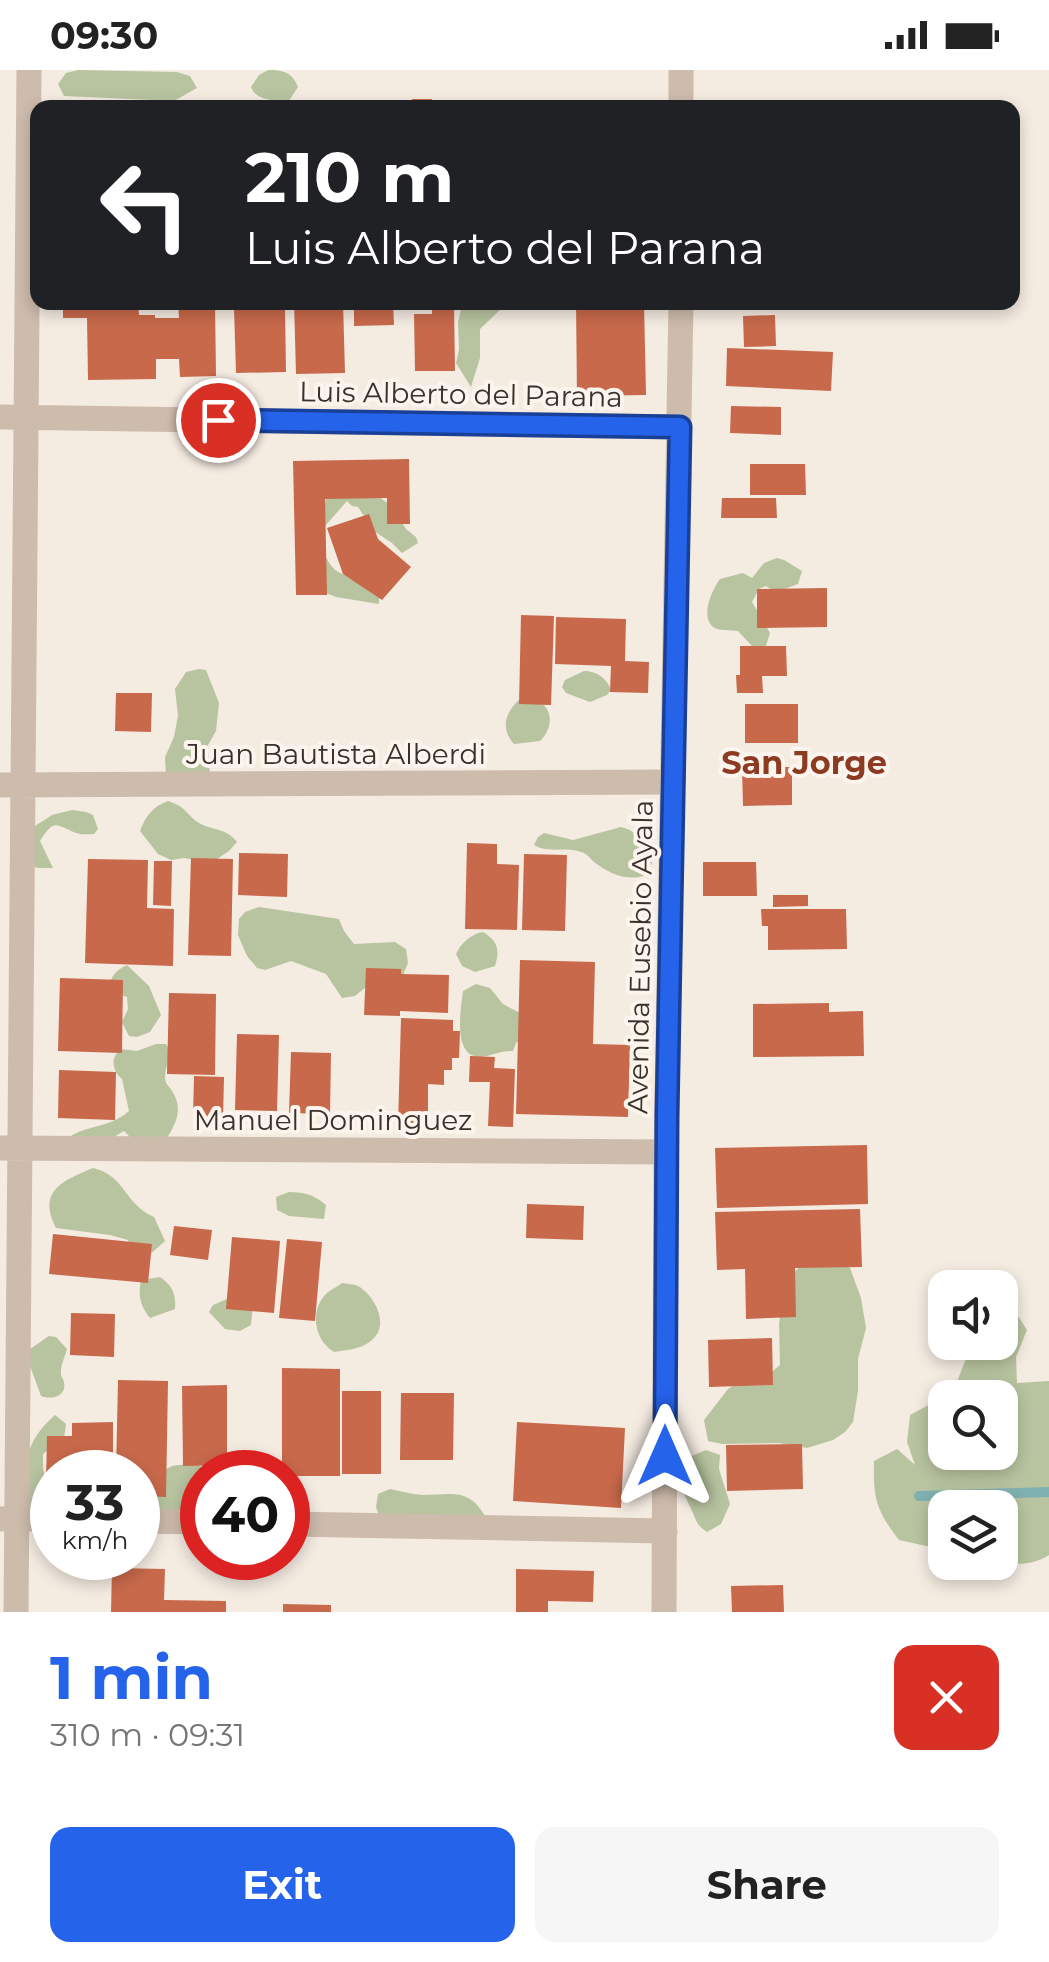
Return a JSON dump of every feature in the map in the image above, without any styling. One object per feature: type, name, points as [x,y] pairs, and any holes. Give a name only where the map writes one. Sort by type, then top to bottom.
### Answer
[{"type":"street","points":[[16,1612],[8,1519],[13,417],[29,70]]},
{"type":"street","points":[[681,70],[681,100]]},
{"type":"street","name":"Avenida Eusebio Ayala","points":[[664,1612],[666,1152],[681,310]]},
{"type":"street","name":"Luis Alberto del Parana","points":[[13,417],[680,427]]},
{"type":"street","name":"Juan Bautista Alberdi","points":[[12,785],[673,782]]},
{"type":"street","name":"Manuel Dominguez","points":[[10,1148],[666,1152]]},
{"type":"street","points":[[310,1524],[665,1531]]},
{"type":"green space","points":[[268,70],[286,73],[298,87],[290,100],[273,100],[257,95],[251,87]]},
{"type":"green space","points":[[177,72],[190,76],[197,88],[176,100],[64,96],[58,84],[66,73]]},
{"type":"green space","points":[[461,310],[500,310],[480,329],[480,358],[471,387],[456,363]]},
{"type":"green space","points":[[329,497],[379,497],[390,505],[418,543],[402,553],[374,531],[358,507],[347,501],[325,526],[324,501]]},
{"type":"green space","points":[[325,555],[338,572],[368,586],[379,597],[379,604],[323,592]]},
{"type":"green space","points":[[777,558],[802,571],[798,584],[777,590],[766,586],[759,589],[752,602],[770,633],[766,646],[752,646],[738,631],[713,627],[707,610],[720,579],[743,573],[752,578],[764,563]]},
{"type":"green space","points":[[206,670],[219,703],[216,731],[208,745],[210,776],[166,778],[165,757],[178,716],[175,689],[186,672]]},
{"type":"green space","points":[[584,671],[604,679],[611,690],[607,695],[590,702],[566,693],[562,687],[565,680]]},
{"type":"green space","points":[[522,697],[545,706],[550,722],[540,741],[514,744],[506,719]]},
{"type":"green space","points":[[168,801],[237,842],[217,859],[171,860],[158,854],[140,831],[150,813]]},
{"type":"green space","points":[[72,810],[93,815],[98,829],[94,834],[83,834],[52,826],[40,841],[53,868],[31,865],[35,826],[52,815]]},
{"type":"green space","points":[[621,827],[642,840],[648,851],[652,863],[646,875],[619,876],[583,853],[534,845],[544,833],[573,840]]},
{"type":"green space","points":[[259,907],[339,919],[354,944],[395,942],[406,949],[408,963],[403,975],[342,998],[326,974],[291,961],[265,970],[257,968],[238,935],[239,919]]},
{"type":"green space","points":[[483,932],[495,942],[497,960],[495,966],[475,972],[462,966],[456,954],[467,940]]},
{"type":"green space","points":[[127,965],[149,986],[161,1015],[150,1032],[137,1037],[129,1036],[122,1022],[128,1009],[127,997],[110,991],[114,975]]},
{"type":"green space","points":[[476,984],[490,988],[503,1004],[522,1014],[521,1039],[513,1051],[480,1057],[465,1049],[460,1030],[463,991]]},
{"type":"green space","points":[[166,1044],[168,1049],[165,1079],[178,1109],[167,1138],[133,1140],[124,1131],[112,1138],[67,1139],[129,1111],[122,1079],[114,1068],[115,1056],[121,1049],[137,1051]]},
{"type":"green space","points":[[93,1168],[112,1177],[136,1205],[154,1217],[165,1241],[146,1258],[133,1253],[128,1240],[56,1228],[49,1205],[51,1196],[63,1183]]},
{"type":"green space","points":[[289,1192],[309,1195],[326,1205],[324,1219],[289,1216],[277,1210],[276,1197]]},
{"type":"green space","points":[[846,1257],[861,1298],[866,1328],[858,1359],[853,1422],[833,1440],[807,1448],[779,1443],[708,1441],[704,1420],[728,1389],[768,1375],[780,1365],[781,1310],[794,1272],[805,1263]]},
{"type":"green space","points":[[160,1277],[173,1291],[175,1309],[150,1318],[141,1300],[141,1280]]},
{"type":"green space","points":[[342,1283],[358,1286],[370,1297],[378,1311],[380,1327],[368,1343],[334,1352],[318,1333],[316,1316],[321,1300]]},
{"type":"green space","points":[[227,1299],[253,1305],[251,1325],[240,1331],[225,1329],[209,1312],[213,1305]]},
{"type":"green space","points":[[1018,1316],[1027,1330],[1018,1352]]},
{"type":"green space","points":[[49,1336],[56,1337],[67,1349],[61,1371],[63,1391],[49,1398],[41,1396],[29,1363],[30,1349]]},
{"type":"green space","points":[[965,1360],[1016,1360],[1017,1380],[958,1380]]},
{"type":"green space","points":[[1049,1381],[1049,1555],[1018,1564],[1018,1490],[928,1490],[928,1546],[899,1540],[877,1503],[874,1461],[897,1449],[915,1465],[907,1442],[910,1415],[928,1405],[928,1470],[1018,1470],[1018,1383]]},
{"type":"green space","points":[[55,1415],[66,1424],[64,1438],[48,1450],[30,1450],[30,1508],[22,1498],[26,1462],[32,1443]]},
{"type":"green space","points":[[706,1450],[720,1455],[719,1469],[730,1504],[721,1524],[707,1532],[697,1522],[681,1480],[687,1458]]},
{"type":"green space","points":[[180,1465],[180,1523],[160,1517],[160,1478],[173,1466]]},
{"type":"green space","points":[[390,1489],[465,1497],[485,1516],[381,1521],[376,1507],[378,1494]]},
{"type":"building","points":[[63,310],[139,310],[139,315],[179,318],[178,310],[215,310],[216,376],[180,377],[179,359],[156,359],[156,379],[88,380],[87,318],[63,318]]},
{"type":"building","points":[[234,310],[285,310],[286,372],[236,373]]},
{"type":"building","points":[[294,310],[343,310],[345,373],[296,374]]},
{"type":"building","points":[[354,310],[393,310],[394,325],[354,326]]},
{"type":"building","points":[[432,310],[454,310],[455,371],[415,371],[414,314],[432,314]]},
{"type":"building","points":[[576,310],[644,310],[646,395],[577,396]]},
{"type":"building","points":[[775,315],[776,346],[744,347],[743,316]]},
{"type":"building","points":[[727,348],[833,352],[831,391],[726,386]]},
{"type":"building","points":[[731,406],[781,407],[781,435],[730,433]]},
{"type":"building","points":[[409,459],[410,524],[387,524],[387,498],[325,499],[327,595],[296,595],[293,461]]},
{"type":"building","points":[[750,464],[805,464],[806,495],[750,495]]},
{"type":"building","points":[[722,498],[776,498],[777,518],[721,518]]},
{"type":"building","points":[[369,514],[378,539],[411,567],[382,600],[343,574],[327,528]]},
{"type":"building","points":[[827,588],[827,627],[757,628],[757,589]]},
{"type":"building","points":[[521,615],[554,616],[551,705],[519,704]]},
{"type":"building","points":[[556,617],[626,619],[625,661],[649,662],[648,693],[610,692],[611,666],[555,664]]},
{"type":"building","points":[[740,646],[786,646],[787,676],[762,676],[763,693],[737,693]]},
{"type":"building","points":[[116,693],[152,693],[151,732],[115,731]]},
{"type":"building","points":[[745,704],[798,704],[798,743],[745,743]]},
{"type":"building","points":[[742,767],[792,767],[792,805],[743,806]]},
{"type":"building","points":[[467,843],[497,844],[497,864],[519,865],[517,930],[465,929]]},
{"type":"building","points":[[239,853],[288,854],[287,897],[238,895]]},
{"type":"building","points":[[524,854],[567,855],[565,931],[522,930]]},
{"type":"building","points":[[191,858],[233,859],[231,956],[188,955]]},
{"type":"building","points":[[88,859],[148,860],[147,908],[174,909],[173,966],[85,963]]},
{"type":"building","points":[[154,861],[172,861],[171,906],[153,905]]},
{"type":"building","points":[[703,862],[756,862],[757,896],[703,896]]},
{"type":"building","points":[[773,895],[808,895],[808,906],[773,907]]},
{"type":"building","points":[[761,909],[846,909],[847,949],[768,950],[768,926],[762,926]]},
{"type":"building","points":[[520,960],[595,962],[593,1044],[630,1045],[628,1117],[516,1114]]},
{"type":"building","points":[[366,968],[401,969],[401,974],[449,975],[448,1013],[400,1011],[400,1016],[364,1015]]},
{"type":"building","points":[[60,978],[123,980],[122,1053],[58,1051]]},
{"type":"building","points":[[169,993],[216,994],[215,1075],[167,1074]]},
{"type":"building","points":[[829,1003],[829,1012],[863,1011],[864,1056],[753,1057],[753,1004]]},
{"type":"building","points":[[401,1018],[453,1020],[453,1031],[460,1031],[459,1058],[452,1058],[452,1070],[444,1070],[444,1085],[428,1084],[428,1125],[398,1125]]},
{"type":"building","points":[[237,1034],[279,1035],[277,1111],[235,1110]]},
{"type":"building","points":[[291,1052],[331,1053],[330,1114],[289,1113]]},
{"type":"building","points":[[470,1056],[495,1057],[494,1068],[515,1069],[513,1127],[488,1126],[490,1082],[469,1082]]},
{"type":"building","points":[[59,1070],[116,1072],[115,1120],[58,1118]]},
{"type":"building","points":[[194,1076],[224,1077],[223,1119],[193,1118]]},
{"type":"building","points":[[867,1145],[868,1204],[717,1208],[715,1148]]},
{"type":"building","points":[[527,1204],[584,1206],[583,1240],[526,1238]]},
{"type":"building","points":[[860,1209],[862,1267],[795,1268],[796,1317],[746,1319],[745,1269],[717,1270],[715,1212]]},
{"type":"building","points":[[174,1226],[212,1230],[208,1260],[170,1255]]},
{"type":"building","points":[[53,1234],[152,1244],[148,1283],[49,1274]]},
{"type":"building","points":[[232,1237],[280,1241],[274,1313],[226,1309]]},
{"type":"building","points":[[287,1239],[322,1242],[315,1321],[279,1318]]},
{"type":"building","points":[[71,1313],[115,1314],[114,1357],[70,1355]]},
{"type":"building","points":[[772,1338],[773,1385],[709,1387],[708,1340]]},
{"type":"building","points":[[282,1368],[340,1369],[340,1476],[310,1476],[310,1450],[282,1450]]},
{"type":"building","points":[[118,1380],[168,1381],[166,1497],[160,1497],[160,1450],[116,1450]]},
{"type":"building","points":[[227,1385],[227,1450],[183,1450],[182,1386]]},
{"type":"building","points":[[342,1391],[381,1391],[381,1474],[342,1474]]},
{"type":"building","points":[[401,1393],[454,1393],[453,1460],[400,1460]]},
{"type":"building","points":[[113,1422],[113,1450],[47,1450],[47,1436],[72,1436],[72,1423]]},
{"type":"building","points":[[517,1422],[625,1428],[621,1508],[513,1501]]},
{"type":"building","points":[[802,1444],[803,1489],[727,1491],[726,1445]]},
{"type":"building","points":[[160,1569],[165,1569],[164,1600],[226,1601],[226,1612],[111,1612],[112,1580],[160,1580]]},
{"type":"building","points":[[516,1569],[594,1571],[593,1602],[548,1601],[548,1612],[516,1612]]},
{"type":"building","points":[[783,1585],[784,1612],[732,1612],[731,1586]]},
{"type":"building","points":[[283,1604],[331,1605],[331,1612],[283,1612]]},
{"type":"waterway","points":[[919,1496],[1049,1492]]},
{"type":"district","name":"San Jorge","points":[[804,762]]},
{"type":"route","points":[[218,420],[680,427],[665,1456]]}]
